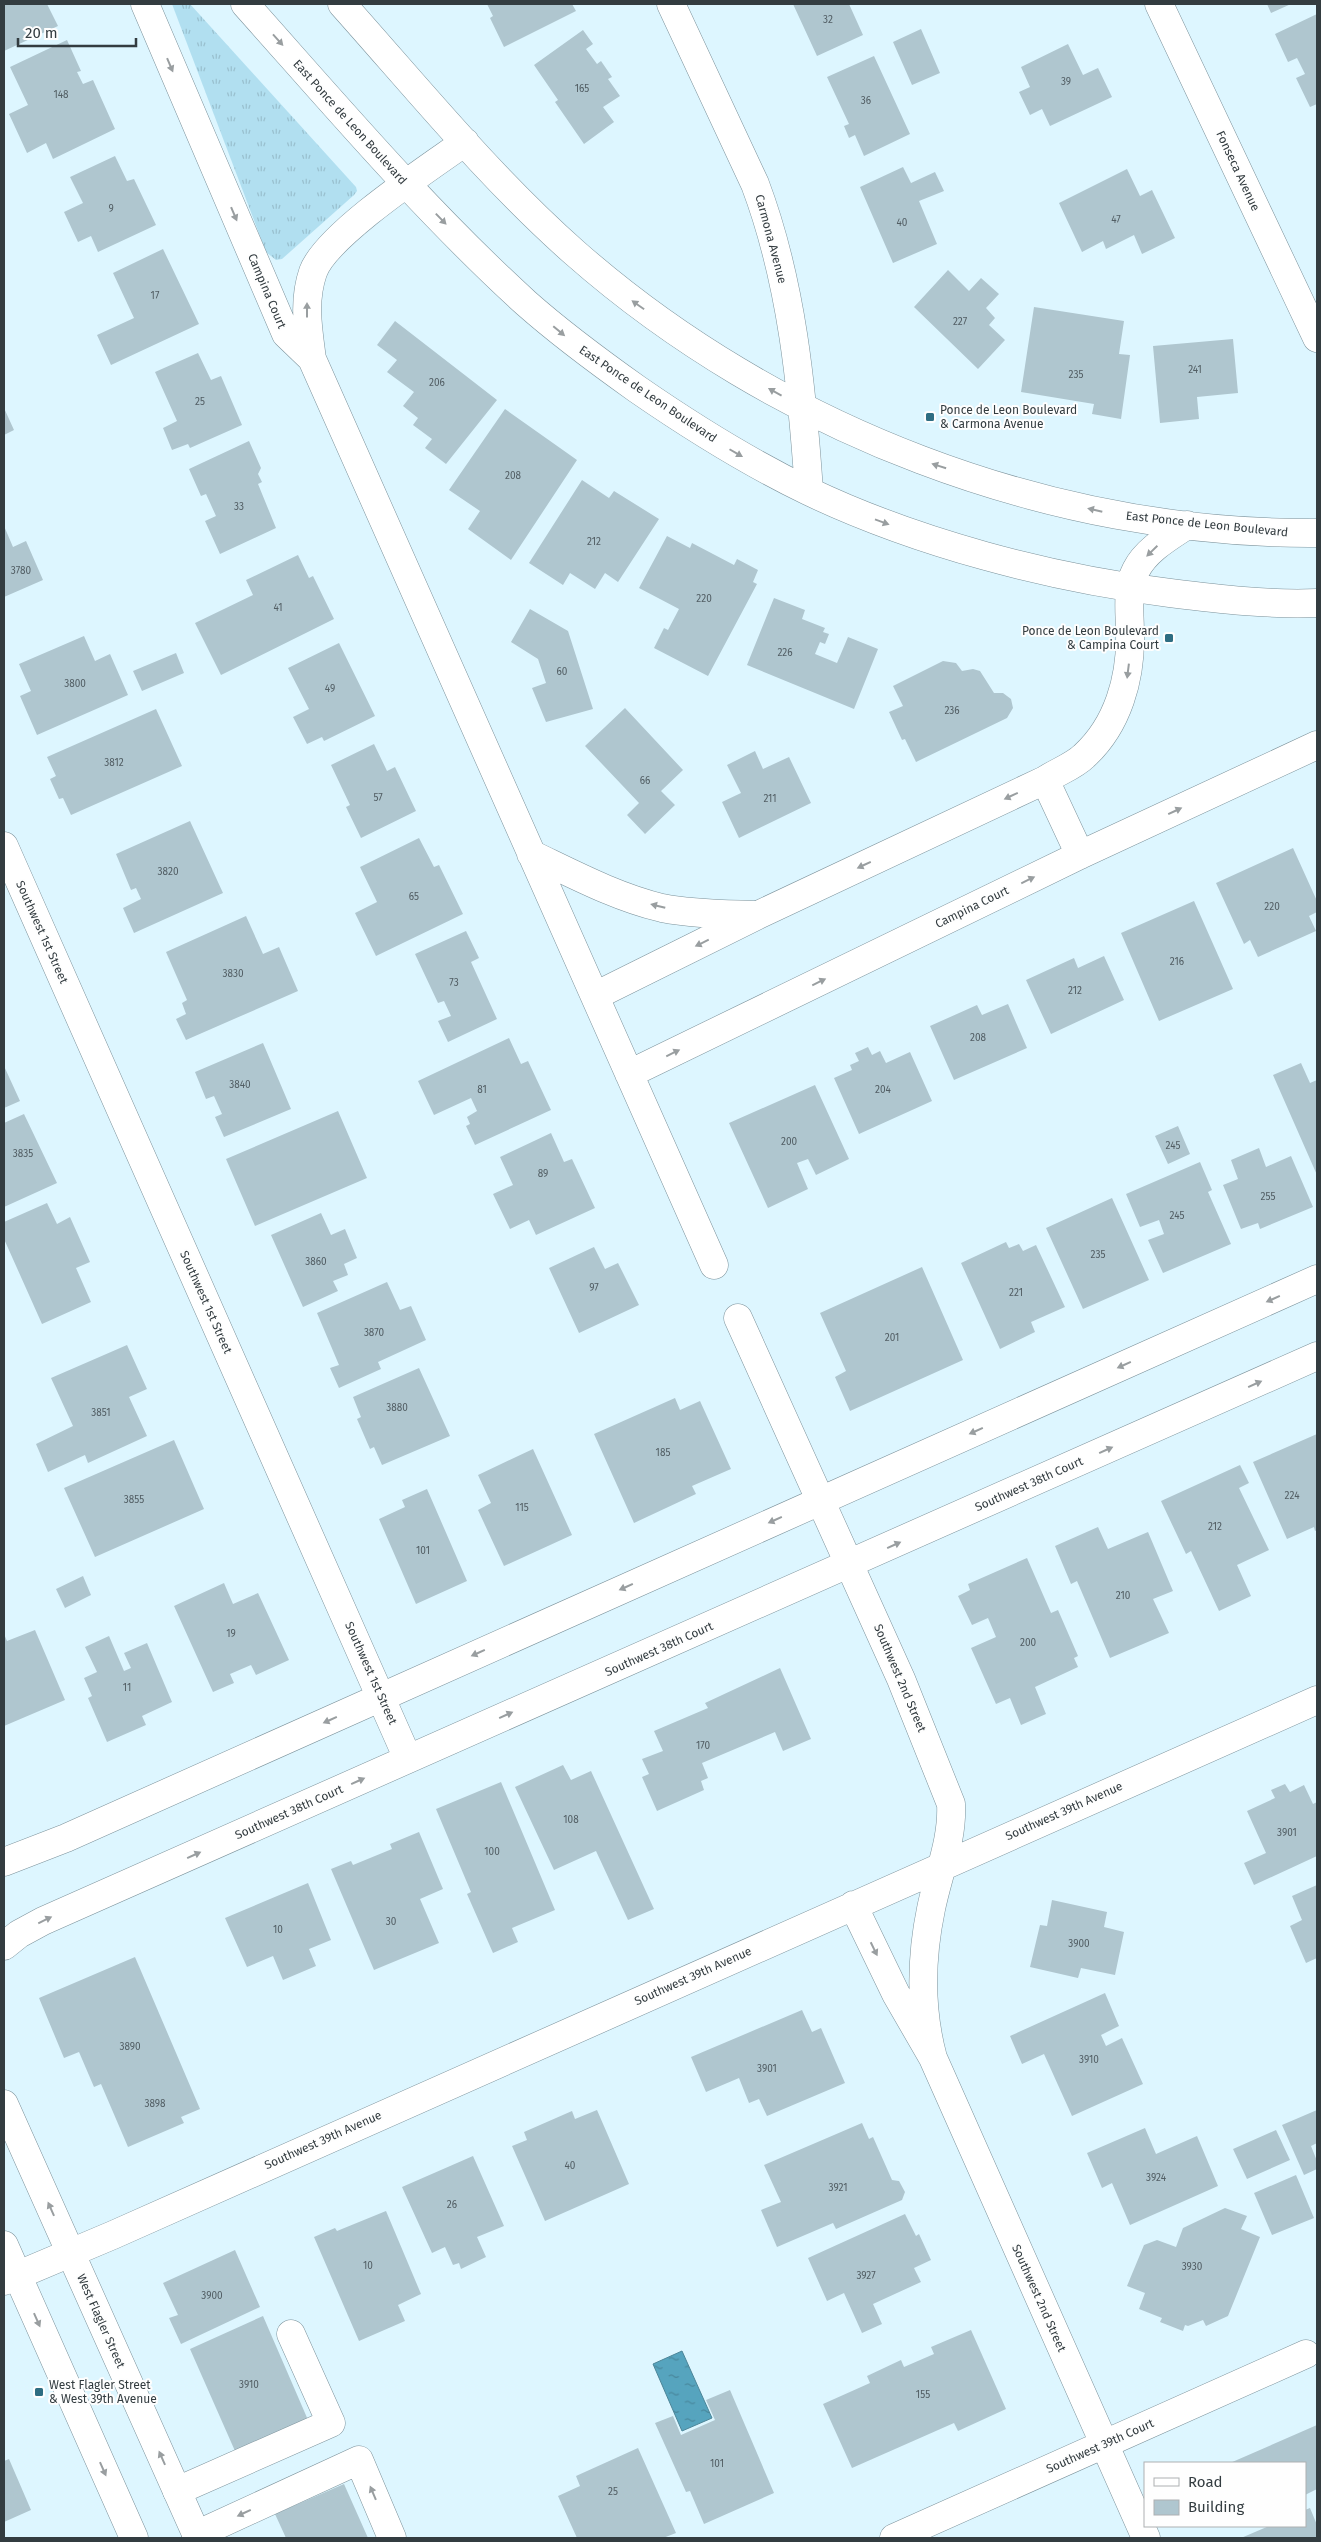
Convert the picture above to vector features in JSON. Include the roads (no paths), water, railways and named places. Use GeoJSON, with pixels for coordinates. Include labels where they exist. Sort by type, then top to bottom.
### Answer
{"type":"FeatureCollection","features":[{"type":"Feature","properties":{"kind":"street","name":"Campina Court"},"geometry":{"type":"LineString","coordinates":[[145,4],[286,334],[312,358]]}},
{"type":"Feature","properties":{"kind":"street","name":"East Ponce de Leon Boulevard"},"geometry":{"type":"LineString","coordinates":[[245,4],[406,184],[489,268],[586,353],[693,428],[757,465],[809,491],[882,523],[1011,563],[1130,588],[1218,599],[1289,604],[1317,603]]}},
{"type":"Feature","properties":{"kind":"street","name":"East Ponce de Leon Boulevard"},"geometry":{"type":"LineString","coordinates":[[342,4],[465,142],[526,207],[574,252],[628,297],[726,365],[803,409],[912,458],[1036,497],[1119,515],[1187,525],[1290,533],[1317,533]]}},
{"type":"Feature","properties":{"kind":"street","name":"Carmona Avenue"},"geometry":{"type":"LineString","coordinates":[[671,4],[755,184],[766,214],[780,268],[803,409],[809,491]]}},
{"type":"Feature","properties":{"kind":"street","name":"Fonseca Avenue"},"geometry":{"type":"LineString","coordinates":[[1159,4],[1317,338]]}},
{"type":"Feature","properties":{"kind":"street","name":"Campina Court"},"geometry":{"type":"LineString","coordinates":[[312,358],[307,320],[307,295],[313,270],[341,235],[406,184],[465,142]]}},
{"type":"Feature","properties":{"kind":"street"},"geometry":{"type":"LineString","coordinates":[[312,358],[714,1265]]}},
{"type":"Feature","properties":{"kind":"street"},"geometry":{"type":"LineString","coordinates":[[595,996],[758,915],[1045,780],[1084,756],[1102,734],[1118,707],[1127,680],[1131,648],[1130,588],[1136,569],[1152,550],[1187,525]]}},
{"type":"Feature","properties":{"kind":"street","name":"Campina Court"},"geometry":{"type":"LineString","coordinates":[[629,1074],[1080,855],[1317,745]]}},
{"type":"Feature","properties":{"kind":"street"},"geometry":{"type":"LineString","coordinates":[[1045,780],[1080,855]]}},
{"type":"Feature","properties":{"kind":"street","name":"Southwest 1st Street"},"geometry":{"type":"LineString","coordinates":[[4,846],[408,1759]]}},
{"type":"Feature","properties":{"kind":"street"},"geometry":{"type":"LineString","coordinates":[[531,854],[610,891],[642,902],[699,913],[758,915]]}},
{"type":"Feature","properties":{"kind":"street"},"geometry":{"type":"LineString","coordinates":[[4,1862],[66,1838],[1317,1279]]}},
{"type":"Feature","properties":{"kind":"street","name":"Southwest 2nd Street"},"geometry":{"type":"LineString","coordinates":[[738,1318],[901,1679],[951,1804],[952,1825],[931,1910],[923,1997],[926,2035],[933,2058]]}},
{"type":"Feature","properties":{"kind":"street","name":"Southwest 38th Court"},"geometry":{"type":"LineString","coordinates":[[4,1946],[19,1934],[43,1921],[1317,1356]]}},
{"type":"Feature","properties":{"kind":"street","name":"Southwest 39th Avenue"},"geometry":{"type":"LineString","coordinates":[[11,2278],[71,2254],[1317,1700]]}},
{"type":"Feature","properties":{"kind":"street","name":"Southwest 2nd Street"},"geometry":{"type":"LineString","coordinates":[[853,1905],[896,1994],[933,2058],[1146,2538]]}},
{"type":"Feature","properties":{"kind":"street","name":"West Flagler Street"},"geometry":{"type":"LineString","coordinates":[[4,2104],[197,2536]]}},
{"type":"Feature","properties":{"kind":"street"},"geometry":{"type":"LineString","coordinates":[[4,2245],[11,2278],[134,2538]]}},
{"type":"Feature","properties":{"kind":"street"},"geometry":{"type":"LineString","coordinates":[[177,2491],[331,2423],[291,2334]]}},
{"type":"Feature","properties":{"kind":"street","name":"Southwest 39th Court"},"geometry":{"type":"LineString","coordinates":[[894,2538],[1306,2354]]}},
{"type":"Feature","properties":{"kind":"street"},"geometry":{"type":"LineString","coordinates":[[197,2536],[359,2460],[392,2538]]}},
{"type":"Feature","properties":{"kind":"water"},"geometry":{"type":"Polygon","coordinates":[[[682,2351],[712,2418],[682,2431],[653,2364],[682,2351]]]}},
{"type":"Feature","properties":{"kind":"place","name":"Ponce de Leon Boulevard & Carmona Avenue"},"geometry":{"type":"Point","coordinates":[930,417]}},
{"type":"Feature","properties":{"kind":"place","name":"Ponce de Leon Boulevard & Campina Court"},"geometry":{"type":"Point","coordinates":[1169,638]}},
{"type":"Feature","properties":{"kind":"place","name":"West Flagler Street & West 39th Avenue"},"geometry":{"type":"Point","coordinates":[39,2392]}}]}
